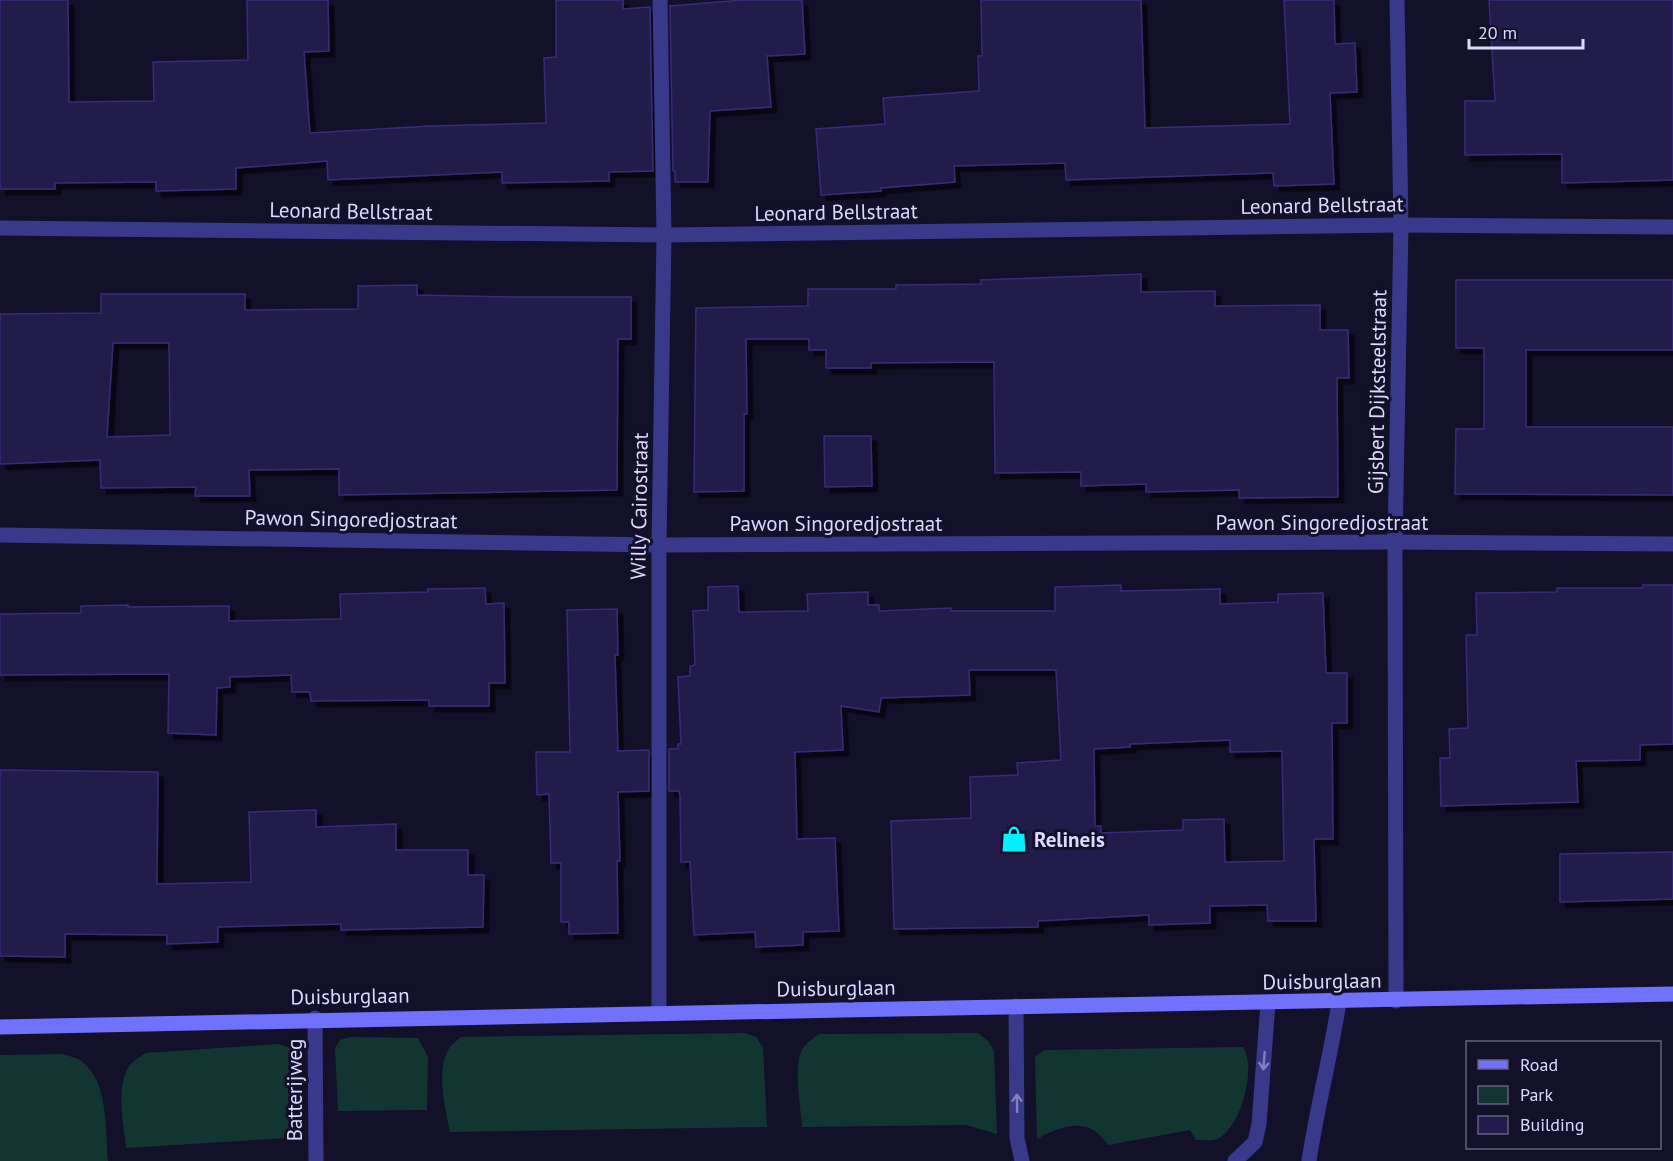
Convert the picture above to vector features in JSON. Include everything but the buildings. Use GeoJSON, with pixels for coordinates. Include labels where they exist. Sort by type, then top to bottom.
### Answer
{"type":"FeatureCollection","features":[{"type":"Feature","properties":{"kind":"street","name":"Willy Cairostraat"},"geometry":{"type":"LineString","coordinates":[[659,1012],[659,545],[664,235],[660,0]]}},
{"type":"Feature","properties":{"kind":"street","name":"Gijsbert Dijksteelstraat"},"geometry":{"type":"LineString","coordinates":[[1396,1001],[1395,542],[1401,225],[1397,0]]}},
{"type":"Feature","properties":{"kind":"street","name":"Leonard Bellstraat"},"geometry":{"type":"LineString","coordinates":[[0,228],[664,235],[1401,225],[1673,227]]}},
{"type":"Feature","properties":{"kind":"street","name":"Pawon Singoredjostraat"},"geometry":{"type":"LineString","coordinates":[[0,535],[659,545],[1395,542],[1673,544]]}},
{"type":"Feature","properties":{"kind":"street","name":"Duisburglaan"},"geometry":{"type":"LineString","coordinates":[[0,1026],[315,1018],[1396,1001],[1673,994]]}},
{"type":"Feature","properties":{"kind":"street"},"geometry":{"type":"LineString","coordinates":[[1309,1161],[1316,1114],[1333,1044],[1339,1002]]}},
{"type":"Feature","properties":{"kind":"street"},"geometry":{"type":"LineString","coordinates":[[1235,1161],[1255,1142],[1259,1124],[1268,1003]]}},
{"type":"Feature","properties":{"kind":"street"},"geometry":{"type":"LineString","coordinates":[[1016,1006],[1017,1138],[1022,1161]]}},
{"type":"Feature","properties":{"kind":"street","name":"Batterijweg"},"geometry":{"type":"LineString","coordinates":[[315,1018],[316,1161]]}},
{"type":"Feature","properties":{"kind":"green space"},"geometry":{"type":"Polygon","coordinates":[[[745,1033],[756,1037],[763,1047],[767,1127],[450,1132],[442,1089],[443,1066],[450,1047],[461,1037],[745,1033]]]}},
{"type":"Feature","properties":{"kind":"green space"},"geometry":{"type":"Polygon","coordinates":[[[978,1033],[989,1042],[994,1051],[997,1134],[966,1125],[802,1127],[798,1077],[799,1057],[805,1045],[819,1034],[978,1033]]]}},
{"type":"Feature","properties":{"kind":"green space"},"geometry":{"type":"Polygon","coordinates":[[[351,1037],[418,1038],[428,1057],[427,1110],[338,1111],[335,1048],[340,1040],[351,1037]]]}},
{"type":"Feature","properties":{"kind":"green space"},"geometry":{"type":"Polygon","coordinates":[[[279,1044],[290,1048],[297,1055],[302,1137],[126,1148],[121,1102],[122,1090],[128,1069],[134,1061],[146,1053],[279,1044]]]}},
{"type":"Feature","properties":{"kind":"green space"},"geometry":{"type":"Polygon","coordinates":[[[1243,1047],[1247,1056],[1248,1069],[1244,1098],[1232,1124],[1215,1140],[1196,1140],[1190,1130],[1108,1145],[1093,1130],[1075,1126],[1056,1130],[1037,1139],[1035,1057],[1044,1050],[1243,1047]]]}},
{"type":"Feature","properties":{"kind":"green space"},"geometry":{"type":"Polygon","coordinates":[[[62,1054],[80,1060],[96,1080],[104,1106],[108,1161],[0,1161],[0,1055],[62,1054]]]}},
{"type":"Feature","properties":{"kind":"place","name":"Relineis"},"geometry":{"type":"Point","coordinates":[1014,839]}}]}
